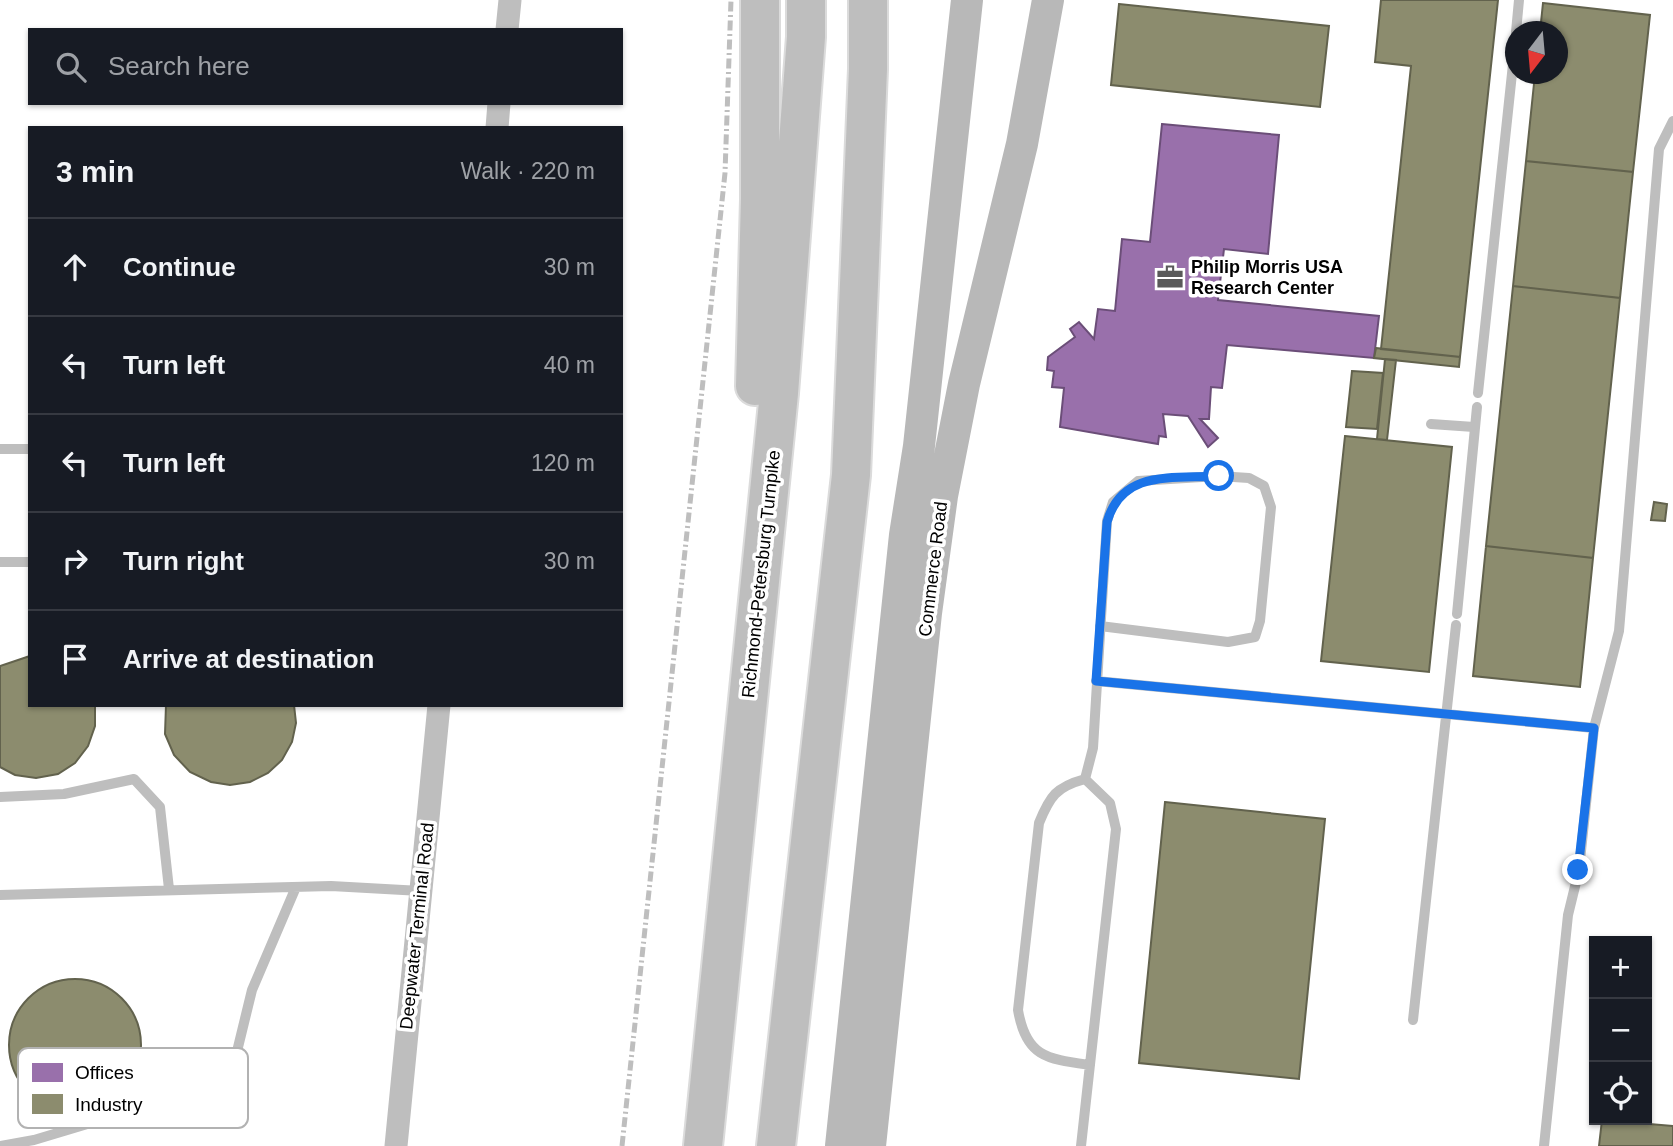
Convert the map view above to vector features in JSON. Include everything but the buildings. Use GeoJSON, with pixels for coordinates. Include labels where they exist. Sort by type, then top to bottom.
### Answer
{"type":"FeatureCollection","features":[{"type":"Feature","properties":{"kind":"highway"},"geometry":{"type":"LineString","coordinates":[[747,717],[760,200],[760,0]]}},
{"type":"Feature","properties":{"kind":"highway","name":"Richmond-Petersburg Turnpike"},"geometry":{"type":"LineString","coordinates":[[703,1146],[779,393],[806,37],[806,0]]}},
{"type":"Feature","properties":{"kind":"highway"},"geometry":{"type":"LineString","coordinates":[[776,1146],[850,475],[868,69],[867,0]]}},
{"type":"Feature","properties":{"kind":"main road","name":"Commerce Road"},"geometry":{"type":"LineString","coordinates":[[841,1146],[903,549],[919,446],[967,0]]}},
{"type":"Feature","properties":{"kind":"main road","name":"Commerce Road"},"geometry":{"type":"LineString","coordinates":[[870,1146],[926,613],[942,496],[964,384],[1022,144],[1048,0]]}},
{"type":"Feature","properties":{"kind":"street"},"geometry":{"type":"LineString","coordinates":[[507,28],[510,0]]}},
{"type":"Feature","properties":{"kind":"street"},"geometry":{"type":"LineString","coordinates":[[497,126],[499,105]]}},
{"type":"Feature","properties":{"kind":"street","name":"Deepwater Terminal Road"},"geometry":{"type":"LineString","coordinates":[[396,1146],[439,707]]}},
{"type":"Feature","properties":{"kind":"lane"},"geometry":{"type":"LineString","coordinates":[[1517,21],[1519,0]]}},
{"type":"Feature","properties":{"kind":"lane"},"geometry":{"type":"LineString","coordinates":[[1478,393],[1511,84]]}},
{"type":"Feature","properties":{"kind":"lane"},"geometry":{"type":"LineString","coordinates":[[1544,1146],[1568,915],[1578,870],[1594,728],[1619,631],[1659,149],[1673,121]]}},
{"type":"Feature","properties":{"kind":"lane"},"geometry":{"type":"LineString","coordinates":[[1413,1020],[1457,619],[1477,407]]}},
{"type":"Feature","properties":{"kind":"lane"},"geometry":{"type":"LineString","coordinates":[[1431,424],[1475,427]]}},
{"type":"Feature","properties":{"kind":"lane"},"geometry":{"type":"LineString","coordinates":[[0,449],[28,449]]}},
{"type":"Feature","properties":{"kind":"lane"},"geometry":{"type":"LineString","coordinates":[[1085,779],[1093,748],[1096,681],[1107,522],[1113,502],[1138,481],[1219,476],[1249,478],[1264,486],[1271,507],[1260,621],[1255,637],[1228,642],[1100,626]]}},
{"type":"Feature","properties":{"kind":"lane"},"geometry":{"type":"LineString","coordinates":[[0,562],[28,562]]}},
{"type":"Feature","properties":{"kind":"lane"},"geometry":{"type":"LineString","coordinates":[[1096,681],[1594,728]]}},
{"type":"Feature","properties":{"kind":"lane"},"geometry":{"type":"LineString","coordinates":[[0,797],[64,794],[134,779],[160,807],[169,889]]}},
{"type":"Feature","properties":{"kind":"lane"},"geometry":{"type":"LineString","coordinates":[[1081,1146],[1116,829],[1110,803],[1085,779]]}},
{"type":"Feature","properties":{"kind":"lane"},"geometry":{"type":"LineString","coordinates":[[1085,779],[1064,784],[1048,801],[1039,823],[1018,1010],[1022,1034],[1038,1053],[1057,1060],[1090,1065]]}},
{"type":"Feature","properties":{"kind":"lane"},"geometry":{"type":"LineString","coordinates":[[0,895],[296,887],[421,891]]}},
{"type":"Feature","properties":{"kind":"lane"},"geometry":{"type":"LineString","coordinates":[[238,1048],[252,990],[296,887]]}},
{"type":"Feature","properties":{"kind":"lane"},"geometry":{"type":"LineString","coordinates":[[0,1146],[34,1140],[74,1128]]}},
{"type":"Feature","properties":{"kind":"railway"},"geometry":{"type":"LineString","coordinates":[[622,1146],[725,173],[731,0]]}},
{"type":"Feature","properties":{"kind":"place","name":"Philip Morris USA Research Center"},"geometry":{"type":"Point","coordinates":[1170,277]}},
{"type":"Feature","properties":{"kind":"route"},"geometry":{"type":"LineString","coordinates":[[1219,476],[1138,481],[1113,502],[1107,522],[1096,681],[1594,728],[1578,870]]}}]}
